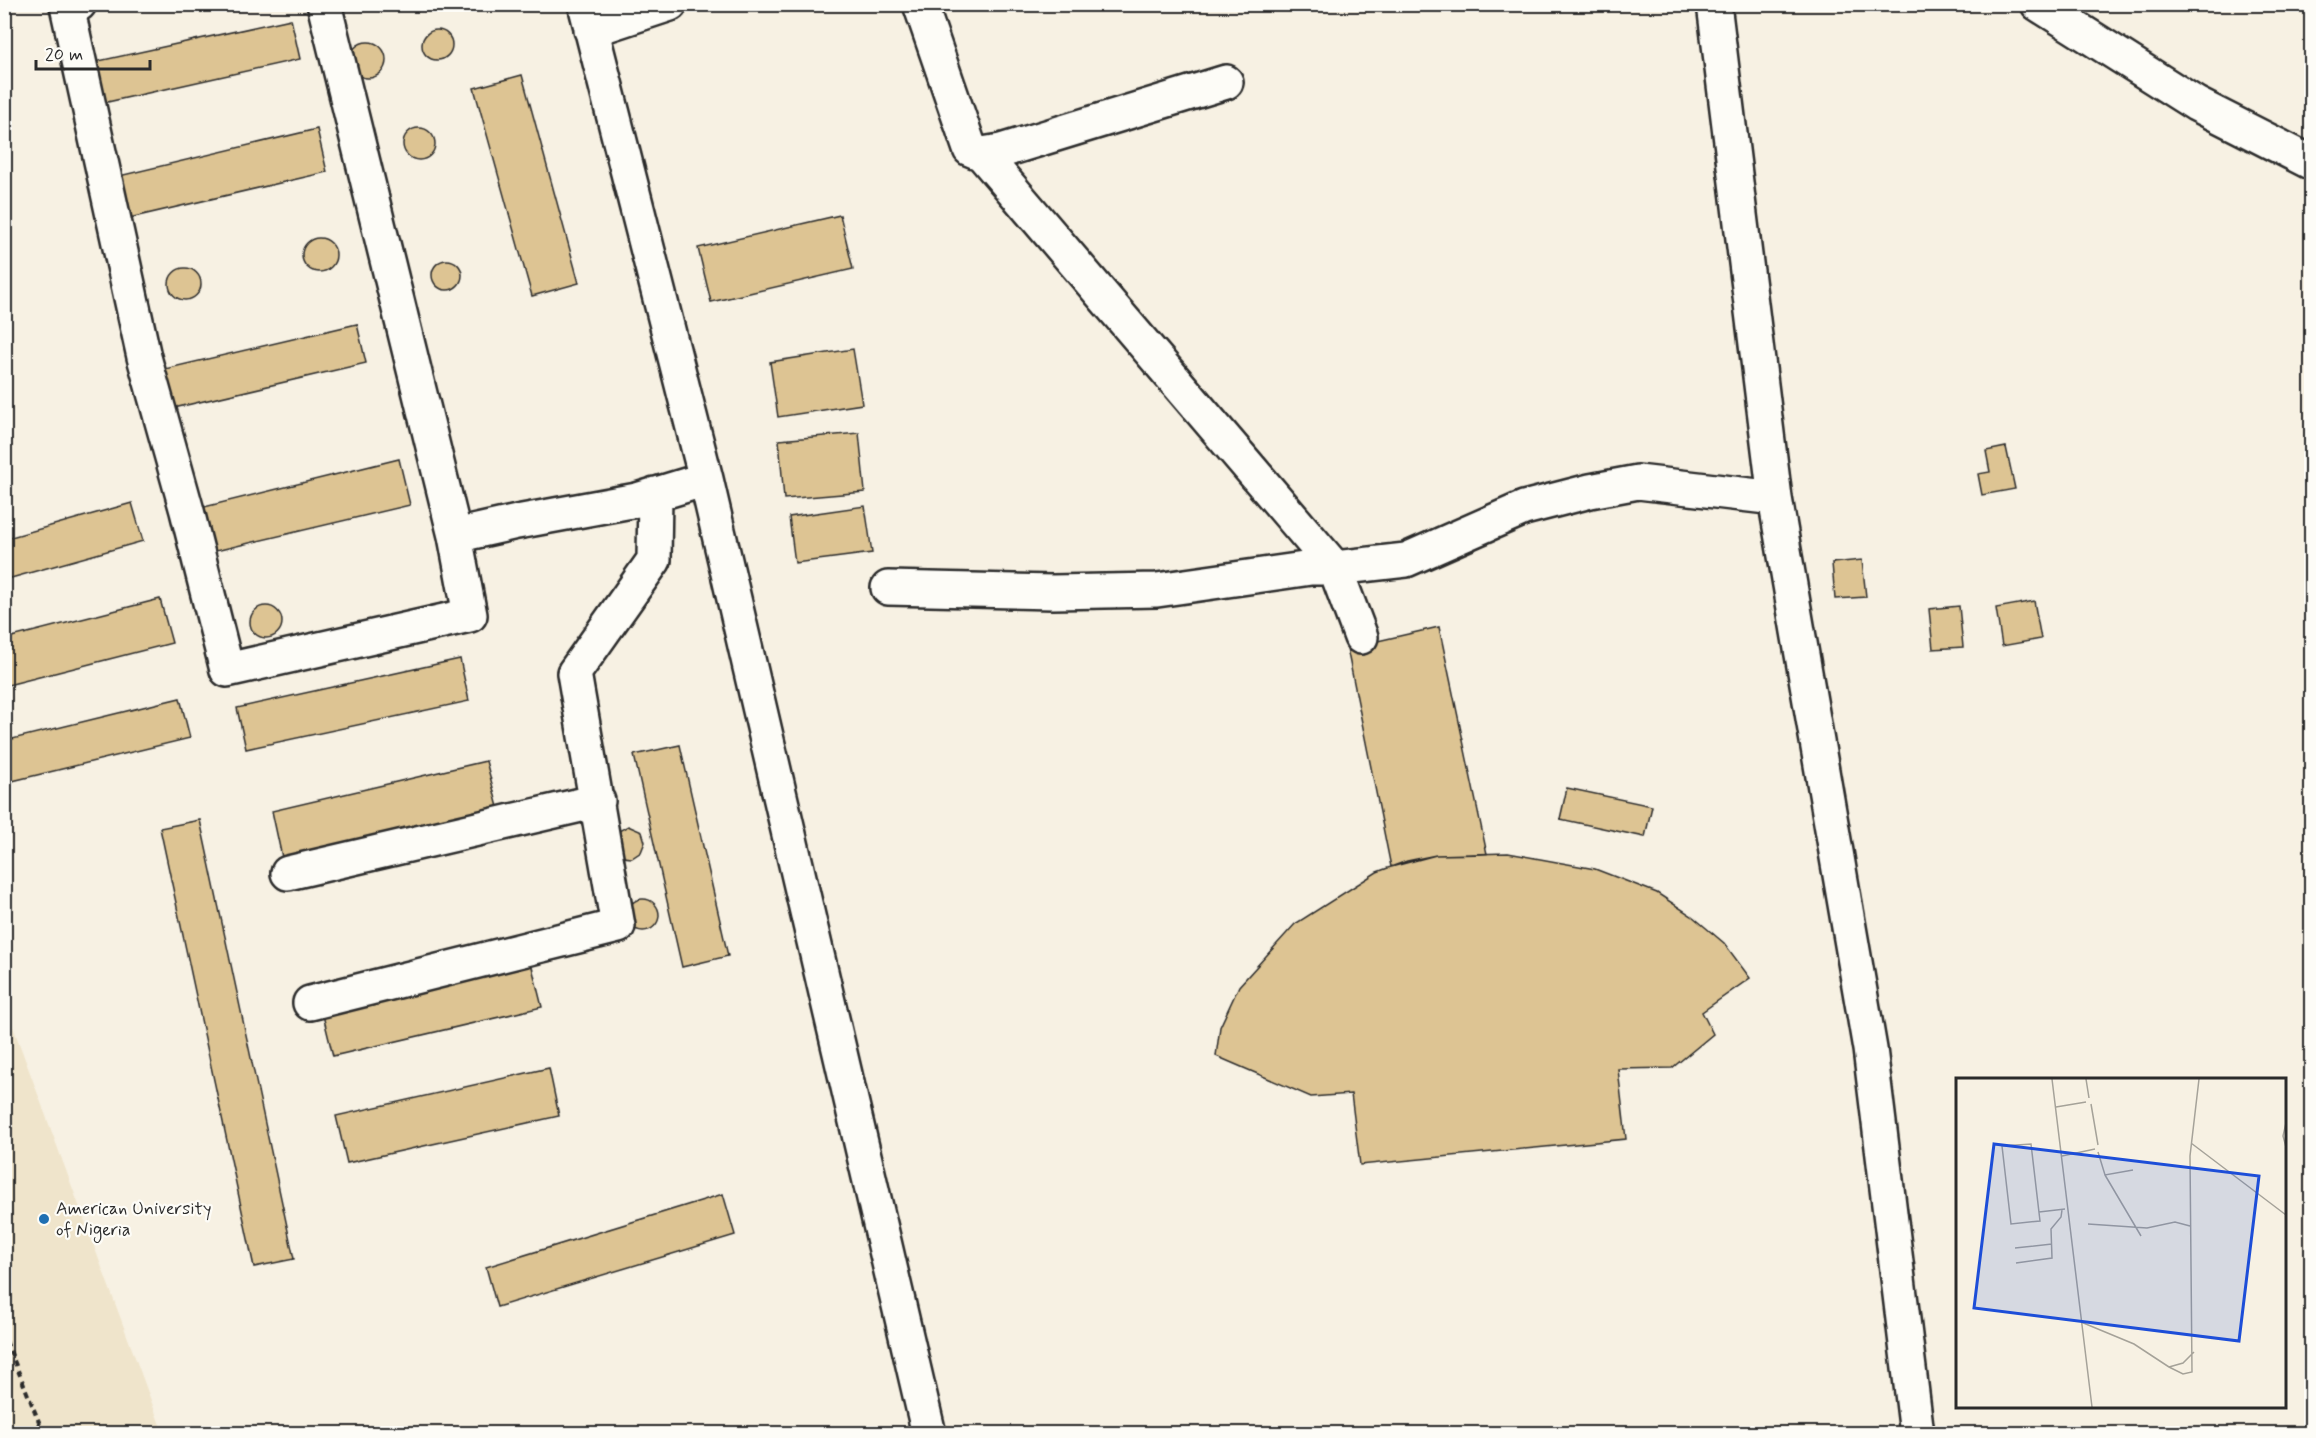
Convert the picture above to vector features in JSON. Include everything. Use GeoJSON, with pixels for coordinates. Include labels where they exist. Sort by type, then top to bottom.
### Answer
{"type":"FeatureCollection","features":[{"type":"Feature","properties":{"kind":"street"},"geometry":{"type":"LineString","coordinates":[[79,4],[67,6],[136,322],[227,670],[470,615],[455,536],[324,4]]}},
{"type":"Feature","properties":{"kind":"street"},"geometry":{"type":"LineString","coordinates":[[670,4],[588,17],[706,478],[929,1434]]}},
{"type":"Feature","properties":{"kind":"street"},"geometry":{"type":"LineString","coordinates":[[920,4],[970,149],[982,154],[1335,568],[1361,637]]}},
{"type":"Feature","properties":{"kind":"street"},"geometry":{"type":"LineString","coordinates":[[1714,4],[1775,498],[1870,1049],[1917,1434]]}},
{"type":"Feature","properties":{"kind":"street"},"geometry":{"type":"LineString","coordinates":[[2038,4],[2196,104],[2312,163]]}},
{"type":"Feature","properties":{"kind":"street"},"geometry":{"type":"LineString","coordinates":[[982,154],[1001,151],[1226,82]]}},
{"type":"Feature","properties":{"kind":"street"},"geometry":{"type":"LineString","coordinates":[[455,536],[637,500],[706,478]]}},
{"type":"Feature","properties":{"kind":"street"},"geometry":{"type":"LineString","coordinates":[[888,588],[1053,592],[1157,590],[1311,568],[1335,568],[1406,560],[1524,508],[1590,491],[1638,482],[1775,498]]}},
{"type":"Feature","properties":{"kind":"street"},"geometry":{"type":"LineString","coordinates":[[310,1003],[618,926],[574,673],[654,560],[655,494]]}},
{"type":"Feature","properties":{"kind":"street"},"geometry":{"type":"LineString","coordinates":[[288,873],[598,801]]}},
{"type":"Feature","properties":{"kind":"path"},"geometry":{"type":"LineString","coordinates":[[5,1340],[44,1434]]}},
{"type":"Feature","properties":{"kind":"shaded area","name":"American University of Nigeria"},"geometry":{"type":"Polygon","coordinates":[[[5,1005],[163,1433],[5,1433],[5,1005]]]}},
{"type":"Feature","properties":{"kind":"building"},"geometry":{"type":"Polygon","coordinates":[[[291,19],[300,59],[103,103],[94,62],[291,19]]]}},
{"type":"Feature","properties":{"kind":"building"},"geometry":{"type":"Polygon","coordinates":[[[437,30],[443,31],[451,39],[451,51],[443,59],[437,60],[431,59],[423,51],[422,45],[423,39],[431,31],[437,30]]]}},
{"type":"Feature","properties":{"kind":"building"},"geometry":{"type":"Polygon","coordinates":[[[368,42],[381,47],[386,60],[381,73],[368,78],[355,73],[350,60],[355,47],[368,42]]]}},
{"type":"Feature","properties":{"kind":"building"},"geometry":{"type":"Polygon","coordinates":[[[522,75],[579,283],[532,296],[474,88],[522,75]]]}},
{"type":"Feature","properties":{"kind":"building"},"geometry":{"type":"Polygon","coordinates":[[[419,128],[431,132],[435,144],[431,156],[419,160],[407,156],[403,144],[407,132],[419,128]]]}},
{"type":"Feature","properties":{"kind":"building"},"geometry":{"type":"Polygon","coordinates":[[[317,129],[327,172],[125,219],[115,177],[317,129]]]}},
{"type":"Feature","properties":{"kind":"building"},"geometry":{"type":"Polygon","coordinates":[[[840,215],[853,269],[711,302],[698,248],[840,215]]]}},
{"type":"Feature","properties":{"kind":"building"},"geometry":{"type":"Polygon","coordinates":[[[319,238],[331,243],[336,255],[331,267],[319,272],[307,267],[302,255],[307,243],[319,238]]]}},
{"type":"Feature","properties":{"kind":"building"},"geometry":{"type":"Polygon","coordinates":[[[447,260],[453,261],[461,269],[461,281],[453,289],[447,290],[441,289],[433,281],[432,275],[433,269],[441,261],[447,260]]]}},
{"type":"Feature","properties":{"kind":"building"},"geometry":{"type":"Polygon","coordinates":[[[185,268],[196,273],[201,284],[196,295],[185,300],[174,295],[169,284],[174,273],[185,268]]]}},
{"type":"Feature","properties":{"kind":"building"},"geometry":{"type":"Polygon","coordinates":[[[357,324],[366,363],[161,411],[152,372],[357,324]]]}},
{"type":"Feature","properties":{"kind":"building"},"geometry":{"type":"Polygon","coordinates":[[[853,349],[862,404],[778,417],[770,362],[853,349]]]}},
{"type":"Feature","properties":{"kind":"building"},"geometry":{"type":"Polygon","coordinates":[[[859,433],[865,492],[784,499],[779,440],[859,433]]]}},
{"type":"Feature","properties":{"kind":"building"},"geometry":{"type":"Polygon","coordinates":[[[2006,447],[2015,489],[1982,495],[1978,474],[1990,472],[1986,451],[2006,447]]]}},
{"type":"Feature","properties":{"kind":"building"},"geometry":{"type":"Polygon","coordinates":[[[399,459],[410,505],[207,553],[196,509],[399,459]]]}},
{"type":"Feature","properties":{"kind":"building"},"geometry":{"type":"Polygon","coordinates":[[[132,503],[143,541],[4,580],[4,539],[132,503]]]}},
{"type":"Feature","properties":{"kind":"building"},"geometry":{"type":"Polygon","coordinates":[[[865,506],[872,553],[795,563],[789,517],[865,506]]]}},
{"type":"Feature","properties":{"kind":"building"},"geometry":{"type":"Polygon","coordinates":[[[1862,560],[1866,597],[1835,599],[1832,563],[1862,560]]]}},
{"type":"Feature","properties":{"kind":"building"},"geometry":{"type":"Polygon","coordinates":[[[160,599],[172,643],[4,686],[4,639],[160,599]]]}},
{"type":"Feature","properties":{"kind":"building"},"geometry":{"type":"Polygon","coordinates":[[[2034,601],[2041,639],[2002,646],[1996,608],[2034,601]]]}},
{"type":"Feature","properties":{"kind":"building"},"geometry":{"type":"Polygon","coordinates":[[[266,606],[277,611],[282,622],[277,633],[266,638],[255,633],[250,622],[255,611],[266,606]]]}},
{"type":"Feature","properties":{"kind":"building"},"geometry":{"type":"Polygon","coordinates":[[[1959,606],[1963,647],[1933,649],[1929,609],[1959,606]]]}},
{"type":"Feature","properties":{"kind":"building"},"geometry":{"type":"Polygon","coordinates":[[[1439,627],[1487,854],[1436,855],[1391,867],[1347,648],[1439,627]]]}},
{"type":"Feature","properties":{"kind":"building"},"geometry":{"type":"Polygon","coordinates":[[[460,659],[469,701],[246,749],[237,708],[460,659]]]}},
{"type":"Feature","properties":{"kind":"building"},"geometry":{"type":"Polygon","coordinates":[[[180,698],[190,738],[4,783],[4,741],[180,698]]]}},
{"type":"Feature","properties":{"kind":"building"},"geometry":{"type":"Polygon","coordinates":[[[680,745],[728,956],[682,967],[634,755],[680,745]]]}},
{"type":"Feature","properties":{"kind":"building"},"geometry":{"type":"Polygon","coordinates":[[[486,761],[499,811],[283,862],[272,811],[486,761]]]}},
{"type":"Feature","properties":{"kind":"building"},"geometry":{"type":"Polygon","coordinates":[[[1567,788],[1652,806],[1645,837],[1560,819],[1567,788]]]}},
{"type":"Feature","properties":{"kind":"building"},"geometry":{"type":"Polygon","coordinates":[[[200,820],[294,1259],[254,1267],[160,828],[200,820]]]}},
{"type":"Feature","properties":{"kind":"building"},"geometry":{"type":"Polygon","coordinates":[[[628,826],[642,832],[645,842],[641,852],[632,858],[622,857],[615,833],[628,826]]]}},
{"type":"Feature","properties":{"kind":"building"},"geometry":{"type":"Polygon","coordinates":[[[1508,853],[1595,869],[1657,893],[1692,916],[1724,943],[1750,978],[1702,1012],[1713,1034],[1672,1068],[1618,1069],[1626,1139],[1360,1165],[1351,1094],[1311,1097],[1216,1056],[1220,1027],[1239,986],[1295,924],[1377,872],[1407,861],[1436,855],[1508,853]]]}},
{"type":"Feature","properties":{"kind":"building"},"geometry":{"type":"Polygon","coordinates":[[[643,899],[654,904],[659,915],[654,926],[643,931],[632,926],[627,915],[632,904],[643,899]]]}},
{"type":"Feature","properties":{"kind":"building"},"geometry":{"type":"Polygon","coordinates":[[[531,963],[542,1007],[333,1056],[322,1011],[531,963]]]}},
{"type":"Feature","properties":{"kind":"building"},"geometry":{"type":"Polygon","coordinates":[[[549,1068],[559,1116],[347,1163],[336,1116],[549,1068]]]}},
{"type":"Feature","properties":{"kind":"building"},"geometry":{"type":"Polygon","coordinates":[[[723,1194],[735,1235],[497,1307],[486,1267],[723,1194]]]}},
{"type":"Feature","properties":{"kind":"place","name":"American University of Nigeria"},"geometry":{"type":"Point","coordinates":[44,1219]}}]}
